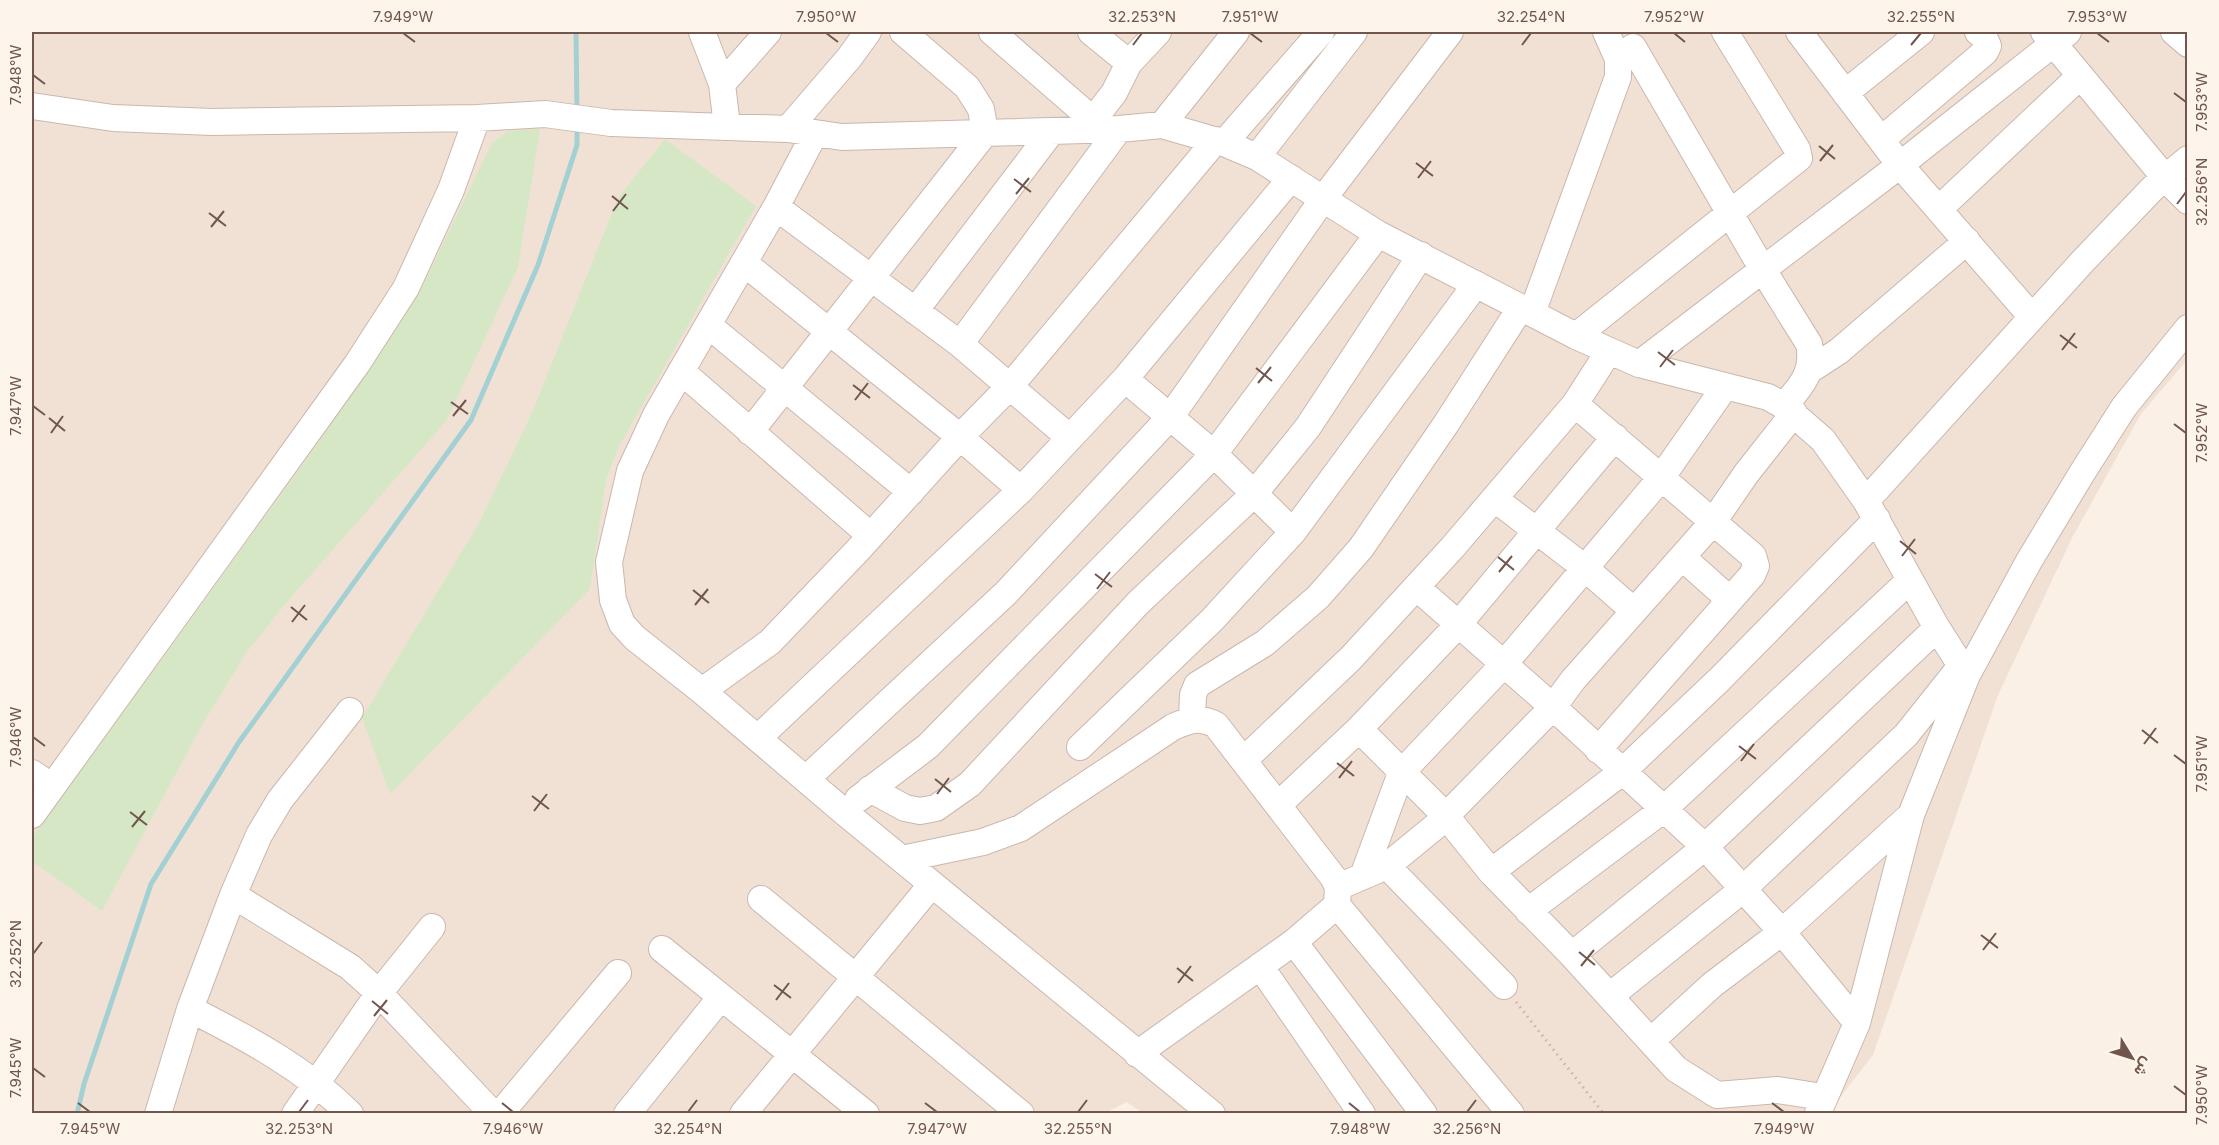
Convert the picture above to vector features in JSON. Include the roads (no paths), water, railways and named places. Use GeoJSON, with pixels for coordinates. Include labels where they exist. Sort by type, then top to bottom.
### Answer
{"type":"FeatureCollection","features":[{"type":"Feature","properties":{"kind":"street"},"geometry":{"type":"LineString","coordinates":[[702,32],[722,84],[727,126]]}},
{"type":"Feature","properties":{"kind":"street"},"geometry":{"type":"LineString","coordinates":[[722,84],[768,32]]}},
{"type":"Feature","properties":{"kind":"street"},"geometry":{"type":"LineString","coordinates":[[788,129],[849,58],[868,32]]}},
{"type":"Feature","properties":{"kind":"street"},"geometry":{"type":"LineString","coordinates":[[750,432],[985,133],[981,109],[967,87],[903,32]]}},
{"type":"Feature","properties":{"kind":"street"},"geometry":{"type":"LineString","coordinates":[[993,32],[1103,126]]}},
{"type":"Feature","properties":{"kind":"street"},"geometry":{"type":"LineString","coordinates":[[1090,32],[1129,63]]}},
{"type":"Feature","properties":{"kind":"street"},"geometry":{"type":"LineString","coordinates":[[960,344],[1103,126],[1114,93],[1129,63],[1158,32]]}},
{"type":"Feature","properties":{"kind":"street"},"geometry":{"type":"LineString","coordinates":[[1162,124],[1236,32]]}},
{"type":"Feature","properties":{"kind":"street"},"geometry":{"type":"LineString","coordinates":[[702,691],[770,642],[871,536],[960,436],[1011,386],[1220,142],[1321,32]]}},
{"type":"Feature","properties":{"kind":"street"},"geometry":{"type":"LineString","coordinates":[[1257,157],[1354,32]]}},
{"type":"Feature","properties":{"kind":"street"},"geometry":{"type":"LineString","coordinates":[[806,779],[1006,593],[1171,416],[1323,199],[1450,32]]}},
{"type":"Feature","properties":{"kind":"street"},"geometry":{"type":"LineString","coordinates":[[1137,1054],[1294,942],[1338,896],[1363,876],[1387,866],[1446,816],[1553,707],[1573,680],[1713,522],[1789,409],[1810,370],[1812,357],[1809,344],[1763,270],[1634,46],[1606,32]]}},
{"type":"Feature","properties":{"kind":"street"},"geometry":{"type":"LineString","coordinates":[[1576,336],[1799,158],[1797,149],[1725,32]]}},
{"type":"Feature","properties":{"kind":"street"},"geometry":{"type":"LineString","coordinates":[[1799,32],[1900,165],[2032,317]]}},
{"type":"Feature","properties":{"kind":"street"},"geometry":{"type":"LineString","coordinates":[[1845,93],[1921,32]]}},
{"type":"Feature","properties":{"kind":"street"},"geometry":{"type":"LineString","coordinates":[[1881,140],[1985,52],[1988,46],[1984,37],[1978,32]]}},
{"type":"Feature","properties":{"kind":"street"},"geometry":{"type":"LineString","coordinates":[[2174,32],[2187,44]]}},
{"type":"Feature","properties":{"kind":"street"},"geometry":{"type":"LineString","coordinates":[[1639,364],[1900,165],[2055,35],[2080,76],[2187,201]]}},
{"type":"Feature","properties":{"kind":"street"},"geometry":{"type":"LineString","coordinates":[[1192,719],[1193,695],[1197,686],[1265,643],[1318,597],[1361,548],[1527,310],[1618,77],[1634,46]]}},
{"type":"Feature","properties":{"kind":"street"},"geometry":{"type":"LineString","coordinates":[[1938,209],[2080,76]]}},
{"type":"Feature","properties":{"kind":"street"},"geometry":{"type":"LineString","coordinates":[[32,106],[113,118],[212,122],[477,118],[545,114],[611,123],[788,129],[842,137],[1052,131],[1162,124],[1220,142],[1257,157],[1378,234],[1576,336],[1639,364],[1724,388],[1768,397],[1789,409],[1823,440],[1871,510],[1909,581],[1964,670]]}},
{"type":"Feature","properties":{"kind":"street"},"geometry":{"type":"LineString","coordinates":[[32,815],[42,780],[357,364],[406,288],[452,190],[477,118]]}},
{"type":"Feature","properties":{"kind":"street"},"geometry":{"type":"LineString","coordinates":[[915,311],[1052,131]]}},
{"type":"Feature","properties":{"kind":"street"},"geometry":{"type":"LineString","coordinates":[[815,133],[776,207],[656,416],[630,471],[609,562],[613,600],[622,624],[635,638],[702,691],[843,811],[1137,1054],[1212,1113]]}},
{"type":"Feature","properties":{"kind":"street"},"geometry":{"type":"LineString","coordinates":[[1491,872],[1622,772],[1720,679],[1871,510],[2032,317],[2153,188],[2187,159]]}},
{"type":"Feature","properties":{"kind":"street"},"geometry":{"type":"LineString","coordinates":[[758,738],[1021,490],[1125,379],[1291,178]]}},
{"type":"Feature","properties":{"kind":"street"},"geometry":{"type":"LineString","coordinates":[[776,207],[960,344],[1070,438]]}},
{"type":"Feature","properties":{"kind":"street"},"geometry":{"type":"LineString","coordinates":[[843,811],[928,746],[1214,454],[1378,234]]}},
{"type":"Feature","properties":{"kind":"street"},"geometry":{"type":"LineString","coordinates":[[1810,370],[1839,351],[1966,241]]}},
{"type":"Feature","properties":{"kind":"street"},"geometry":{"type":"LineString","coordinates":[[870,789],[905,808],[920,811],[936,808],[970,784],[1138,603],[1254,494],[1308,427],[1421,255]]}},
{"type":"Feature","properties":{"kind":"street"},"geometry":{"type":"LineString","coordinates":[[744,263],[960,436],[1021,490]]}},
{"type":"Feature","properties":{"kind":"street"},"geometry":{"type":"LineString","coordinates":[[1080,747],[1212,620],[1293,532],[1476,284]]}},
{"type":"Feature","properties":{"kind":"street"},"geometry":{"type":"LineString","coordinates":[[708,325],[911,492]]}},
{"type":"Feature","properties":{"kind":"street"},"geometry":{"type":"LineString","coordinates":[[1359,729],[1446,816],[1491,872],[1572,955],[1676,1069],[1717,1095],[1778,1090],[1820,1105],[1857,1023],[1911,815],[1964,670],[2124,407],[2187,328]]}},
{"type":"Feature","properties":{"kind":"street"},"geometry":{"type":"LineString","coordinates":[[1244,760],[1351,658],[1495,499],[1575,404],[1609,351]]}},
{"type":"Feature","properties":{"kind":"street"},"geometry":{"type":"LineString","coordinates":[[681,371],[871,536]]}},
{"type":"Feature","properties":{"kind":"street"},"geometry":{"type":"LineString","coordinates":[[1125,379],[1214,454],[1293,532]]}},
{"type":"Feature","properties":{"kind":"street"},"geometry":{"type":"LineString","coordinates":[[1363,876],[1401,772],[1504,664],[1661,478],[1724,388]]}},
{"type":"Feature","properties":{"kind":"street"},"geometry":{"type":"LineString","coordinates":[[1575,404],[1756,560],[1755,571],[1598,750]]}},
{"type":"Feature","properties":{"kind":"street"},"geometry":{"type":"LineString","coordinates":[[1278,805],[1359,729],[1457,626],[1615,437]]}},
{"type":"Feature","properties":{"kind":"street"},"geometry":{"type":"LineString","coordinates":[[1495,499],[1536,533],[1585,568],[1634,611]]}},
{"type":"Feature","properties":{"kind":"street"},"geometry":{"type":"LineString","coordinates":[[1682,556],[1730,600]]}},
{"type":"Feature","properties":{"kind":"street"},"geometry":{"type":"LineString","coordinates":[[1528,911],[1664,809],[1909,581]]}},
{"type":"Feature","properties":{"kind":"street"},"geometry":{"type":"LineString","coordinates":[[1416,587],[1457,626],[1553,707],[1705,847],[1782,933],[1857,1023]]}},
{"type":"Feature","properties":{"kind":"street"},"geometry":{"type":"LineString","coordinates":[[1572,955],[1705,847],[1937,628]]}},
{"type":"Feature","properties":{"kind":"street"},"geometry":{"type":"LineString","coordinates":[[1610,996],[1742,890],[1906,735],[1964,670]]}},
{"type":"Feature","properties":{"kind":"street"},"geometry":{"type":"LineString","coordinates":[[158,1113],[190,1009],[233,895],[260,835],[280,800],[350,711]]}},
{"type":"Feature","properties":{"kind":"street"},"geometry":{"type":"LineString","coordinates":[[902,859],[983,842],[1022,828],[1173,728],[1192,719],[1205,719],[1216,725],[1244,760],[1278,805],[1338,896],[1511,1113]]}},
{"type":"Feature","properties":{"kind":"street"},"geometry":{"type":"LineString","coordinates":[[1651,1041],[1712,985],[1782,933],[1911,815]]}},
{"type":"Feature","properties":{"kind":"street"},"geometry":{"type":"LineString","coordinates":[[1387,866],[1504,986]]}},
{"type":"Feature","properties":{"kind":"street"},"geometry":{"type":"LineString","coordinates":[[744,1113],[932,884]]}},
{"type":"Feature","properties":{"kind":"street"},"geometry":{"type":"LineString","coordinates":[[233,895],[313,942],[350,967],[379,993],[493,1113]]}},
{"type":"Feature","properties":{"kind":"street"},"geometry":{"type":"LineString","coordinates":[[761,899],[1020,1113]]}},
{"type":"Feature","properties":{"kind":"street"},"geometry":{"type":"LineString","coordinates":[[295,1113],[379,993],[432,927]]}},
{"type":"Feature","properties":{"kind":"street"},"geometry":{"type":"LineString","coordinates":[[1294,942],[1424,1113]]}},
{"type":"Feature","properties":{"kind":"street"},"geometry":{"type":"LineString","coordinates":[[662,949],[863,1112]]}},
{"type":"Feature","properties":{"kind":"street"},"geometry":{"type":"LineString","coordinates":[[1260,966],[1362,1113]]}},
{"type":"Feature","properties":{"kind":"street"},"geometry":{"type":"LineString","coordinates":[[500,1113],[618,973]]}},
{"type":"Feature","properties":{"kind":"street"},"geometry":{"type":"LineString","coordinates":[[627,1113],[722,997]]}},
{"type":"Feature","properties":{"kind":"street"},"geometry":{"type":"LineString","coordinates":[[190,1009],[274,1054],[350,1113]]}},
{"type":"Feature","properties":{"kind":"waterway"},"geometry":{"type":"LineString","coordinates":[[576,32],[577,113]]}},
{"type":"Feature","properties":{"kind":"waterway"},"geometry":{"type":"LineString","coordinates":[[77,1114],[84,1084],[151,884],[239,742],[471,420],[538,265],[577,145],[577,125]]}}]}
